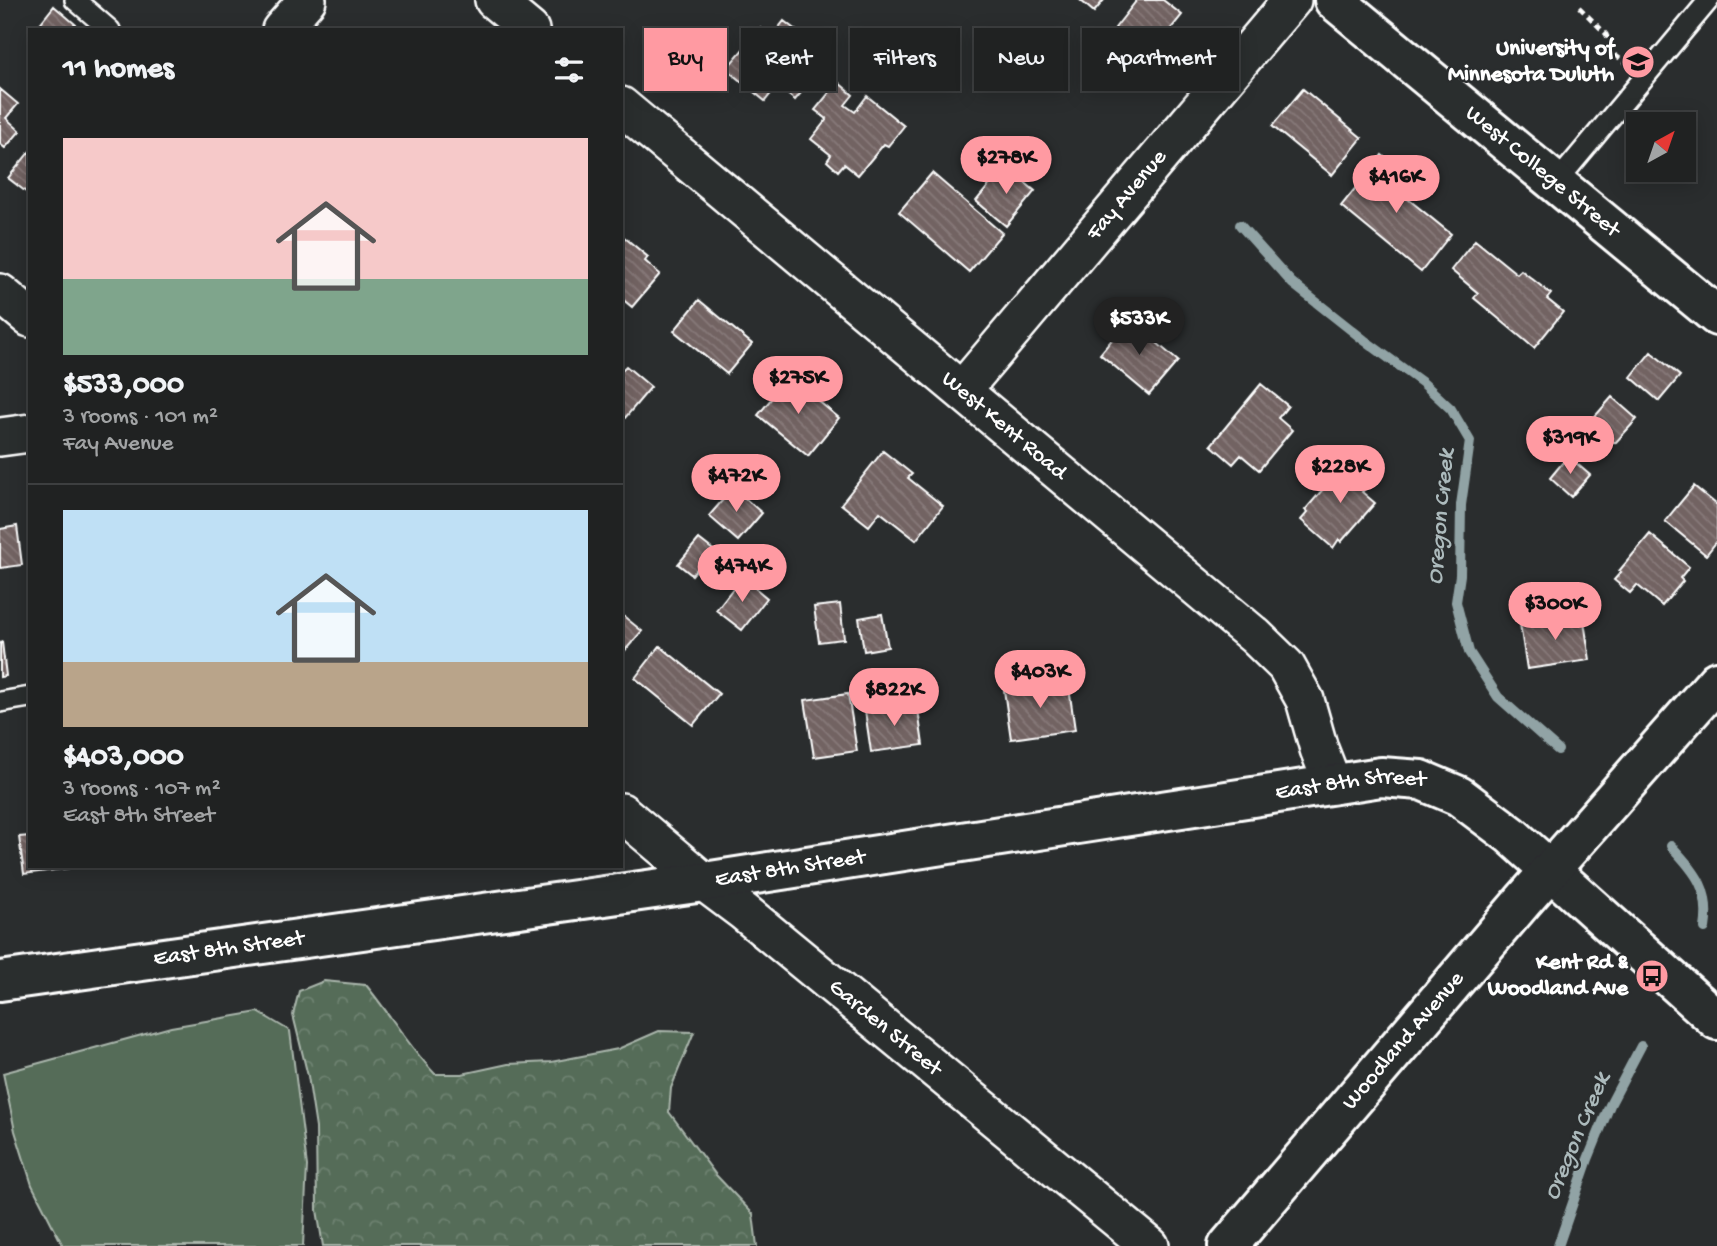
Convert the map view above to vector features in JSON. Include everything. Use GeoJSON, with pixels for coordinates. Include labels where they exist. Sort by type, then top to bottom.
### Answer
{"type":"FeatureCollection","features":[{"type":"Feature","properties":{"kind":"street"},"geometry":{"type":"LineString","coordinates":[[283,28],[307,0]]}},
{"type":"Feature","properties":{"kind":"street"},"geometry":{"type":"LineString","coordinates":[[494,0],[528,28]]}},
{"type":"Feature","properties":{"kind":"street","name":"Fay Avenue"},"geometry":{"type":"LineString","coordinates":[[963,390],[1292,0]]}},
{"type":"Feature","properties":{"kind":"street","name":"West College Street"},"geometry":{"type":"LineString","coordinates":[[1334,0],[1717,316]]}},
{"type":"Feature","properties":{"kind":"street","name":"West Kent Road"},"geometry":{"type":"LineString","coordinates":[[623,108],[1255,636],[1286,666],[1305,700],[1318,749],[1333,785]]}},
{"type":"Feature","properties":{"kind":"street"},"geometry":{"type":"LineString","coordinates":[[0,293],[28,316]]}},
{"type":"Feature","properties":{"kind":"street"},"geometry":{"type":"LineString","coordinates":[[0,437],[28,433]]}},
{"type":"Feature","properties":{"kind":"street","name":"Woodland Avenue"},"geometry":{"type":"LineString","coordinates":[[1228,1246],[1717,681]]}},
{"type":"Feature","properties":{"kind":"street","name":"East 8th Street"},"geometry":{"type":"LineString","coordinates":[[0,981],[704,882],[1381,777],[1421,780],[1458,796],[1511,835],[1717,1020]]}},
{"type":"Feature","properties":{"kind":"street","name":"Garden Street"},"geometry":{"type":"LineString","coordinates":[[623,814],[1150,1246]]}},
{"type":"Feature","properties":{"kind":"lane"},"geometry":{"type":"LineString","coordinates":[[75,0],[108,28]]}},
{"type":"Feature","properties":{"kind":"lane"},"geometry":{"type":"LineString","coordinates":[[1555,184],[1709,0]]}},
{"type":"Feature","properties":{"kind":"lane"},"geometry":{"type":"LineString","coordinates":[[0,702],[28,697]]}},
{"type":"Feature","properties":{"kind":"path"},"geometry":{"type":"LineString","coordinates":[[1579,6],[1606,34],[1615,55],[1630,65]]}},
{"type":"Feature","properties":{"kind":"green space"},"geometry":{"type":"Polygon","coordinates":[[[324,981],[366,985],[435,1074],[462,1074],[508,1064],[551,1062],[618,1049],[659,1031],[694,1032],[671,1088],[669,1112],[716,1175],[753,1214],[757,1246],[323,1246],[317,1210],[316,1128],[308,1076],[293,1015],[299,991],[324,981]]]}},
{"type":"Feature","properties":{"kind":"green space"},"geometry":{"type":"Polygon","coordinates":[[[258,1012],[290,1031],[307,1166],[303,1246],[63,1246],[32,1185],[15,1131],[3,1073],[171,1027],[258,1012]]]}},
{"type":"Feature","properties":{"kind":"building"},"geometry":{"type":"Polygon","coordinates":[[[1080,0],[1104,0],[1094,12],[1080,0]]]}},
{"type":"Feature","properties":{"kind":"building"},"geometry":{"type":"Polygon","coordinates":[[[1137,0],[1163,0],[1182,15],[1172,28],[1115,28],[1137,0]]]}},
{"type":"Feature","properties":{"kind":"building"},"geometry":{"type":"Polygon","coordinates":[[[54,6],[80,28],[37,28],[54,6]]]}},
{"type":"Feature","properties":{"kind":"building"},"geometry":{"type":"Polygon","coordinates":[[[784,21],[793,28],[778,28],[784,21]]]}},
{"type":"Feature","properties":{"kind":"building"},"geometry":{"type":"Polygon","coordinates":[[[741,51],[741,81],[727,68],[741,51]]]}},
{"type":"Feature","properties":{"kind":"building"},"geometry":{"type":"Polygon","coordinates":[[[838,82],[853,95],[845,105],[855,112],[867,96],[904,126],[888,146],[884,144],[858,175],[844,164],[838,171],[827,161],[831,155],[811,139],[827,119],[815,110],[831,91],[836,91],[838,82]]]}},
{"type":"Feature","properties":{"kind":"building"},"geometry":{"type":"Polygon","coordinates":[[[0,89],[18,104],[6,118],[20,131],[5,148],[0,144],[0,89]]]}},
{"type":"Feature","properties":{"kind":"building"},"geometry":{"type":"Polygon","coordinates":[[[1303,89],[1362,138],[1332,175],[1272,126],[1303,89]]]}},
{"type":"Feature","properties":{"kind":"building"},"geometry":{"type":"Polygon","coordinates":[[[753,91],[773,91],[765,101],[753,91]]]}},
{"type":"Feature","properties":{"kind":"building"},"geometry":{"type":"Polygon","coordinates":[[[783,91],[802,91],[795,100],[783,91]]]}},
{"type":"Feature","properties":{"kind":"building"},"geometry":{"type":"Polygon","coordinates":[[[28,153],[28,193],[8,178],[28,153]]]}},
{"type":"Feature","properties":{"kind":"building"},"geometry":{"type":"Polygon","coordinates":[[[1382,155],[1413,180],[1402,194],[1451,234],[1421,272],[1341,206],[1382,155]]]}},
{"type":"Feature","properties":{"kind":"building"},"geometry":{"type":"Polygon","coordinates":[[[1005,166],[1035,191],[1006,226],[976,201],[1005,166]]]}},
{"type":"Feature","properties":{"kind":"building"},"geometry":{"type":"Polygon","coordinates":[[[932,173],[1002,233],[969,272],[899,212],[932,173]]]}},
{"type":"Feature","properties":{"kind":"building"},"geometry":{"type":"Polygon","coordinates":[[[623,238],[648,257],[645,261],[660,274],[632,307],[623,300],[623,238]]]}},
{"type":"Feature","properties":{"kind":"building"},"geometry":{"type":"Polygon","coordinates":[[[1475,240],[1517,274],[1521,270],[1551,294],[1547,299],[1563,312],[1534,348],[1474,298],[1478,293],[1451,270],[1475,240]]]}},
{"type":"Feature","properties":{"kind":"building"},"geometry":{"type":"Polygon","coordinates":[[[699,300],[752,344],[727,374],[674,331],[699,300]]]}},
{"type":"Feature","properties":{"kind":"building"},"geometry":{"type":"Polygon","coordinates":[[[1129,319],[1178,361],[1149,395],[1100,354],[1129,319]]]}},
{"type":"Feature","properties":{"kind":"building"},"geometry":{"type":"Polygon","coordinates":[[[1651,352],[1680,376],[1659,401],[1631,377],[1651,352]]]}},
{"type":"Feature","properties":{"kind":"building"},"geometry":{"type":"Polygon","coordinates":[[[626,366],[651,387],[625,418],[623,416],[623,369],[626,366]]]}},
{"type":"Feature","properties":{"kind":"building"},"geometry":{"type":"Polygon","coordinates":[[[789,377],[839,418],[808,456],[758,415],[789,377]]]}},
{"type":"Feature","properties":{"kind":"building"},"geometry":{"type":"Polygon","coordinates":[[[1261,384],[1288,406],[1278,418],[1292,430],[1259,470],[1241,455],[1233,464],[1211,445],[1261,384]]]}},
{"type":"Feature","properties":{"kind":"building"},"geometry":{"type":"Polygon","coordinates":[[[1612,397],[1637,419],[1615,443],[1590,422],[1612,397]]]}},
{"type":"Feature","properties":{"kind":"building"},"geometry":{"type":"Polygon","coordinates":[[[883,451],[912,474],[908,478],[943,506],[916,540],[880,512],[869,526],[841,504],[883,451]]]}},
{"type":"Feature","properties":{"kind":"building"},"geometry":{"type":"Polygon","coordinates":[[[1568,456],[1590,475],[1571,497],[1550,478],[1568,456]]]}},
{"type":"Feature","properties":{"kind":"building"},"geometry":{"type":"Polygon","coordinates":[[[1349,459],[1373,479],[1362,492],[1375,503],[1333,548],[1301,520],[1308,512],[1305,510],[1349,459]]]}},
{"type":"Feature","properties":{"kind":"building"},"geometry":{"type":"Polygon","coordinates":[[[1694,486],[1717,505],[1717,541],[1706,555],[1665,521],[1694,486]]]}},
{"type":"Feature","properties":{"kind":"building"},"geometry":{"type":"Polygon","coordinates":[[[733,488],[762,513],[738,541],[709,516],[733,488]]]}},
{"type":"Feature","properties":{"kind":"building"},"geometry":{"type":"Polygon","coordinates":[[[17,526],[22,565],[0,568],[0,529],[17,526]]]}},
{"type":"Feature","properties":{"kind":"building"},"geometry":{"type":"Polygon","coordinates":[[[1650,534],[1689,567],[1680,578],[1683,581],[1662,606],[1637,585],[1630,593],[1614,580],[1650,534]]]}},
{"type":"Feature","properties":{"kind":"building"},"geometry":{"type":"Polygon","coordinates":[[[699,539],[713,550],[692,575],[678,564],[699,539]]]}},
{"type":"Feature","properties":{"kind":"building"},"geometry":{"type":"Polygon","coordinates":[[[742,577],[767,598],[742,630],[716,610],[742,577]]]}},
{"type":"Feature","properties":{"kind":"building"},"geometry":{"type":"Polygon","coordinates":[[[840,604],[844,639],[819,642],[814,607],[840,604]]]}},
{"type":"Feature","properties":{"kind":"building"},"geometry":{"type":"Polygon","coordinates":[[[882,614],[888,647],[864,651],[859,618],[882,614]]]}},
{"type":"Feature","properties":{"kind":"building"},"geometry":{"type":"Polygon","coordinates":[[[1583,615],[1590,660],[1527,669],[1520,624],[1583,615]]]}},
{"type":"Feature","properties":{"kind":"building"},"geometry":{"type":"Polygon","coordinates":[[[623,616],[642,631],[623,653],[623,616]]]}},
{"type":"Feature","properties":{"kind":"building"},"geometry":{"type":"Polygon","coordinates":[[[2,642],[6,676],[0,677],[0,643],[2,642]]]}},
{"type":"Feature","properties":{"kind":"building"},"geometry":{"type":"Polygon","coordinates":[[[660,646],[719,694],[693,725],[635,678],[660,646]]]}},
{"type":"Feature","properties":{"kind":"building"},"geometry":{"type":"Polygon","coordinates":[[[1068,681],[1075,730],[1011,739],[1004,690],[1068,681]]]}},
{"type":"Feature","properties":{"kind":"building"},"geometry":{"type":"Polygon","coordinates":[[[848,694],[857,751],[814,757],[805,700],[848,694]]]}},
{"type":"Feature","properties":{"kind":"building"},"geometry":{"type":"Polygon","coordinates":[[[917,703],[923,745],[871,752],[865,711],[917,703]]]}},
{"type":"Feature","properties":{"kind":"building"},"geometry":{"type":"Polygon","coordinates":[[[28,836],[28,868],[70,868],[24,874],[19,837],[28,836]]]}},
{"type":"Feature","properties":{"kind":"waterway","name":"Oregon Creek"},"geometry":{"type":"LineString","coordinates":[[1240,225],[1292,283],[1423,383],[1451,409],[1470,441],[1461,505],[1460,575],[1456,602],[1469,652],[1498,697],[1558,750]]}},
{"type":"Feature","properties":{"kind":"waterway","name":"Oregon Creek"},"geometry":{"type":"LineString","coordinates":[[1671,846],[1700,882],[1706,903],[1705,928]]}},
{"type":"Feature","properties":{"kind":"waterway","name":"Oregon Creek"},"geometry":{"type":"LineString","coordinates":[[1558,1246],[1610,1105],[1641,1046]]}},
{"type":"Feature","properties":{"kind":"place","name":"University of Minnesota Duluth"},"geometry":{"type":"Point","coordinates":[1638,62]}},
{"type":"Feature","properties":{"kind":"place","name":"Kent Rd & Woodland Ave"},"geometry":{"type":"Point","coordinates":[1652,976]}}]}
